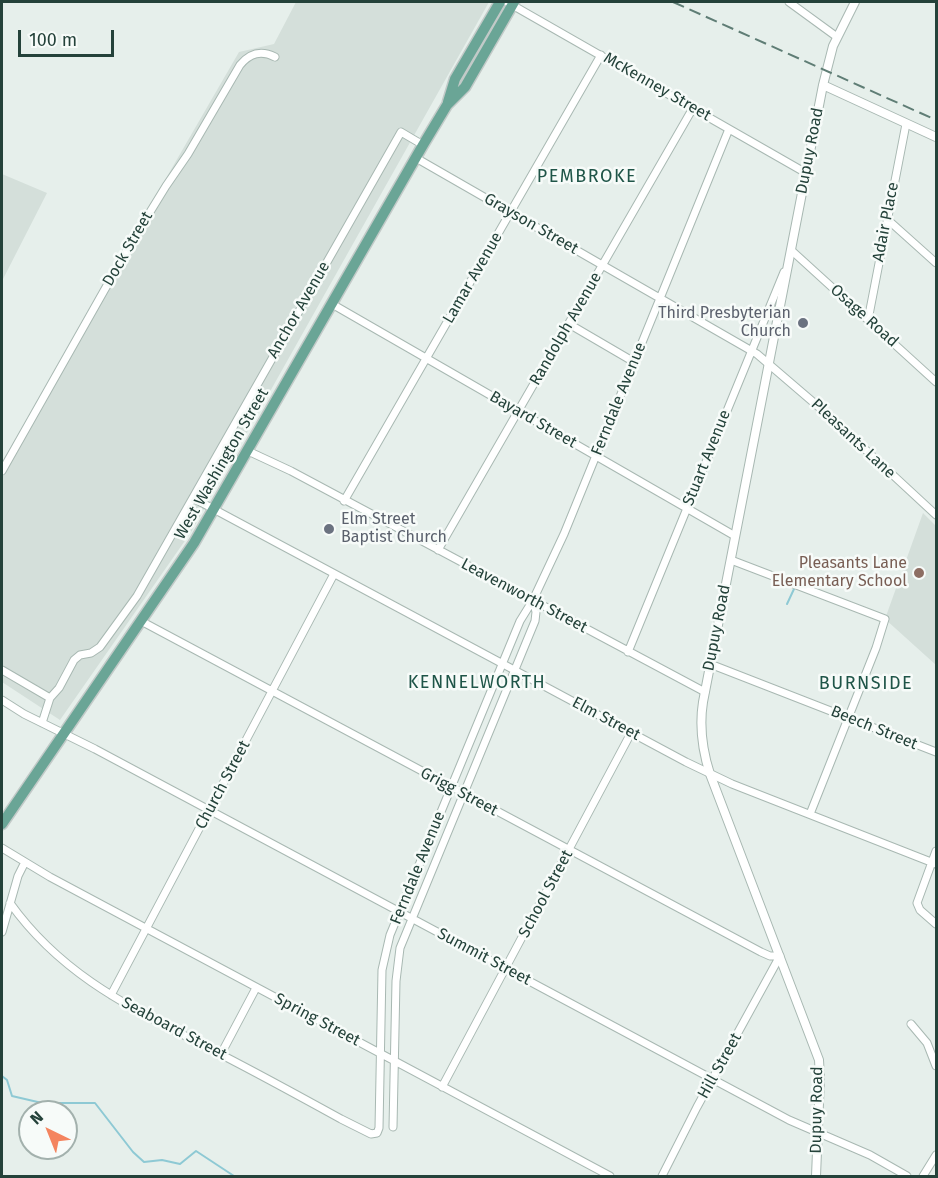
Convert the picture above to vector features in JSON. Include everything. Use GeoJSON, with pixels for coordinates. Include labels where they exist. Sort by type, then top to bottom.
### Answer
{"type":"FeatureCollection","features":[{"type":"Feature","properties":{"kind":"main road","name":"West Washington Street"},"geometry":{"type":"LineString","coordinates":[[2,824],[194,543],[214,510],[447,105],[455,79],[500,2]]}},
{"type":"Feature","properties":{"kind":"main road","name":"West Washington Street"},"geometry":{"type":"LineString","coordinates":[[447,105],[465,87],[511,2]]}},
{"type":"Feature","properties":{"kind":"street","name":"McKenney Street"},"geometry":{"type":"LineString","coordinates":[[511,2],[806,172]]}},
{"type":"Feature","properties":{"kind":"street"},"geometry":{"type":"LineString","coordinates":[[789,2],[837,37]]}},
{"type":"Feature","properties":{"kind":"street","name":"Dupuy Road"},"geometry":{"type":"LineString","coordinates":[[816,1176],[819,1060],[710,774],[701,734],[701,712],[823,85],[837,37],[855,2]]}},
{"type":"Feature","properties":{"kind":"street","name":"Dock Street"},"geometry":{"type":"LineString","coordinates":[[2,471],[131,243],[188,154],[240,65],[250,55],[257,53],[275,57]]}},
{"type":"Feature","properties":{"kind":"street","name":"Lamar Avenue"},"geometry":{"type":"LineString","coordinates":[[344,501],[601,55]]}},
{"type":"Feature","properties":{"kind":"street"},"geometry":{"type":"LineString","coordinates":[[823,85],[936,138]]}},
{"type":"Feature","properties":{"kind":"street","name":"Randolph Avenue"},"geometry":{"type":"LineString","coordinates":[[438,550],[693,108]]}},
{"type":"Feature","properties":{"kind":"street","name":"Adair Place"},"geometry":{"type":"LineString","coordinates":[[868,320],[906,124]]}},
{"type":"Feature","properties":{"kind":"street","name":"Ferndale Avenue"},"geometry":{"type":"LineString","coordinates":[[358,1127],[371,1134],[377,1133],[379,1128],[382,970],[387,946],[519,621],[533,600],[564,534],[729,129]]}},
{"type":"Feature","properties":{"kind":"street","name":"Anchor Avenue"},"geometry":{"type":"LineString","coordinates":[[42,723],[50,698],[59,688],[74,660],[80,655],[96,651],[124,615],[401,132],[423,146]]}},
{"type":"Feature","properties":{"kind":"street","name":"Grayson Street"},"geometry":{"type":"LineString","coordinates":[[416,158],[751,350],[769,363]]}},
{"type":"Feature","properties":{"kind":"street"},"geometry":{"type":"LineString","coordinates":[[887,219],[936,263]]}},
{"type":"Feature","properties":{"kind":"street","name":"Osage Road"},"geometry":{"type":"LineString","coordinates":[[791,250],[936,382]]}},
{"type":"Feature","properties":{"kind":"street","name":"Stuart Avenue"},"geometry":{"type":"LineString","coordinates":[[628,652],[788,264]]}},
{"type":"Feature","properties":{"kind":"street","name":"Bayard Street"},"geometry":{"type":"LineString","coordinates":[[332,304],[735,536]]}},
{"type":"Feature","properties":{"kind":"street"},"geometry":{"type":"LineString","coordinates":[[569,324],[634,362]]}},
{"type":"Feature","properties":{"kind":"street","name":"Pleasants Lane"},"geometry":{"type":"LineString","coordinates":[[769,363],[936,515]]}},
{"type":"Feature","properties":{"kind":"street","name":"Leavenworth Street"},"geometry":{"type":"LineString","coordinates":[[248,450],[705,692]]}},
{"type":"Feature","properties":{"kind":"street","name":"Elm Street"},"geometry":{"type":"LineString","coordinates":[[193,498],[710,774],[934,863]]}},
{"type":"Feature","properties":{"kind":"street"},"geometry":{"type":"LineString","coordinates":[[731,560],[885,620],[810,814]]}},
{"type":"Feature","properties":{"kind":"street","name":"Church Street"},"geometry":{"type":"LineString","coordinates":[[111,995],[334,574]]}},
{"type":"Feature","properties":{"kind":"street","name":"Ferndale Avenue"},"geometry":{"type":"LineString","coordinates":[[393,1127],[396,970],[400,948],[535,621],[536,612],[533,600]]}},
{"type":"Feature","properties":{"kind":"street","name":"Grigg Street"},"geometry":{"type":"LineString","coordinates":[[141,621],[761,952],[770,956],[780,956]]}},
{"type":"Feature","properties":{"kind":"street","name":"Beech Street"},"geometry":{"type":"LineString","coordinates":[[710,664],[936,752]]}},
{"type":"Feature","properties":{"kind":"street"},"geometry":{"type":"LineString","coordinates":[[2,670],[50,698]]}},
{"type":"Feature","properties":{"kind":"street","name":"Summit Street"},"geometry":{"type":"LineString","coordinates":[[2,700],[789,1120],[870,1155],[907,1176]]}},
{"type":"Feature","properties":{"kind":"street","name":"School Street"},"geometry":{"type":"LineString","coordinates":[[442,1087],[631,733]]}},
{"type":"Feature","properties":{"kind":"street","name":"Spring Street"},"geometry":{"type":"LineString","coordinates":[[2,848],[146,929],[610,1176]]}},
{"type":"Feature","properties":{"kind":"street"},"geometry":{"type":"LineString","coordinates":[[936,851],[934,863],[917,903],[920,910],[936,924]]}},
{"type":"Feature","properties":{"kind":"street"},"geometry":{"type":"LineString","coordinates":[[2,932],[25,862]]}},
{"type":"Feature","properties":{"kind":"street","name":"Seaboard Street"},"geometry":{"type":"LineString","coordinates":[[10,903],[49,950],[82,977],[111,995],[358,1127]]}},
{"type":"Feature","properties":{"kind":"street","name":"Hill Street"},"geometry":{"type":"LineString","coordinates":[[662,1176],[780,956]]}},
{"type":"Feature","properties":{"kind":"street"},"geometry":{"type":"LineString","coordinates":[[221,1054],[256,988]]}},
{"type":"Feature","properties":{"kind":"street"},"geometry":{"type":"LineString","coordinates":[[911,1024],[927,1043],[936,1066]]}},
{"type":"Feature","properties":{"kind":"street"},"geometry":{"type":"LineString","coordinates":[[923,1176],[936,1155]]}},
{"type":"Feature","properties":{"kind":"shaded area"},"geometry":{"type":"Polygon","coordinates":[[[296,2],[489,2],[191,532],[60,720],[2,682],[2,462],[239,52],[274,44],[296,2]]]}},
{"type":"Feature","properties":{"kind":"shaded area"},"geometry":{"type":"Polygon","coordinates":[[[2,174],[47,193],[2,281],[2,174]]]}},
{"type":"Feature","properties":{"kind":"shaded area","name":"Pleasants Lane Elementary School"},"geometry":{"type":"Polygon","coordinates":[[[923,513],[936,526],[936,665],[885,619],[923,513]]]}},
{"type":"Feature","properties":{"kind":"waterway"},"geometry":{"type":"LineString","coordinates":[[799,580],[801,576]]}},
{"type":"Feature","properties":{"kind":"waterway"},"geometry":{"type":"LineString","coordinates":[[787,604],[794,589]]}},
{"type":"Feature","properties":{"kind":"waterway"},"geometry":{"type":"LineString","coordinates":[[2,1076],[7,1080],[12,1096],[42,1103],[95,1103],[133,1152],[144,1162],[162,1160],[180,1164],[196,1151],[234,1176]]}},
{"type":"Feature","properties":{"kind":"railway"},"geometry":{"type":"LineString","coordinates":[[673,2],[936,120]]}},
{"type":"Feature","properties":{"kind":"place","name":"Third Presbyterian Church"},"geometry":{"type":"Point","coordinates":[803,323]}},
{"type":"Feature","properties":{"kind":"place","name":"Elm Street Baptist Church"},"geometry":{"type":"Point","coordinates":[329,529]}},
{"type":"Feature","properties":{"kind":"place","name":"Pleasants Lane Elementary School"},"geometry":{"type":"Point","coordinates":[919,573]}},
{"type":"Feature","properties":{"kind":"district","name":"PEMBROKE"},"geometry":{"type":"Point","coordinates":[587,177]}},
{"type":"Feature","properties":{"kind":"district","name":"KENNELWORTH"},"geometry":{"type":"Point","coordinates":[477,683]}},
{"type":"Feature","properties":{"kind":"district","name":"BURNSIDE"},"geometry":{"type":"Point","coordinates":[866,684]}}]}
